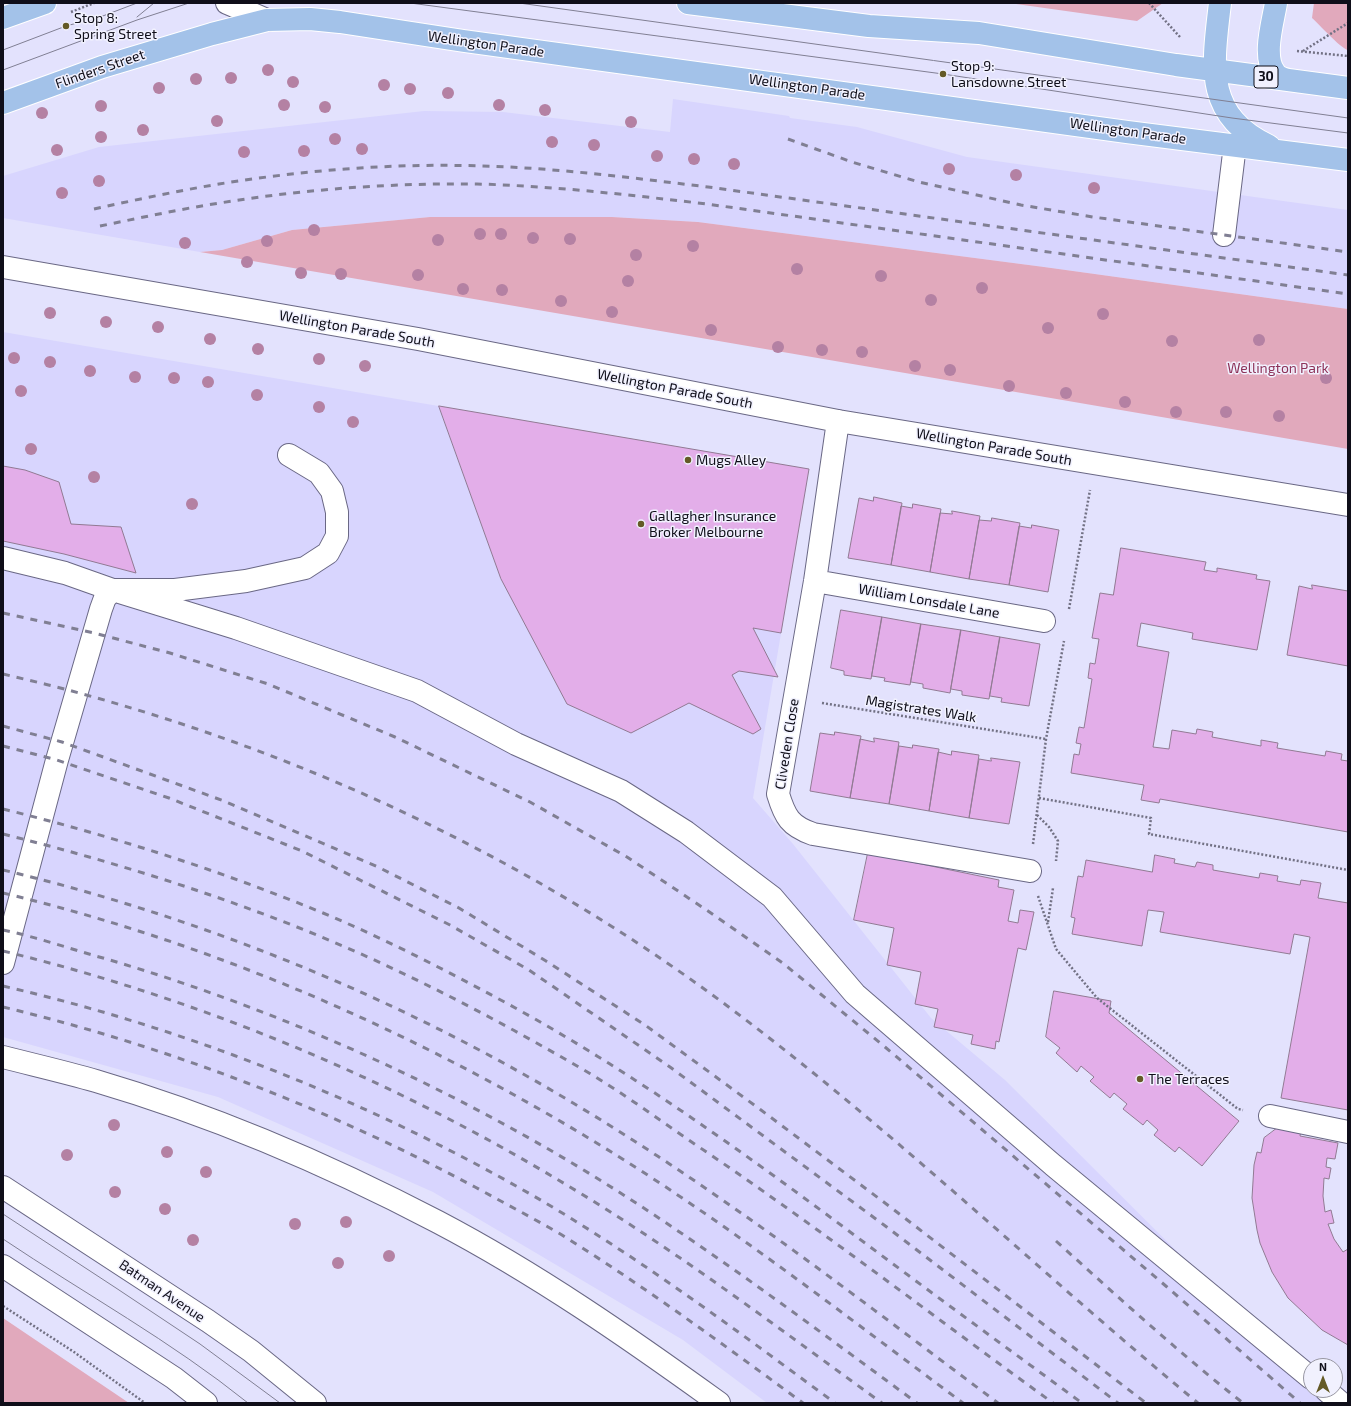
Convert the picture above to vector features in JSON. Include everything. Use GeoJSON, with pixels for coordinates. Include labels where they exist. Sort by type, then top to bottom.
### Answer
{"type":"FeatureCollection","features":[{"type":"Feature","properties":{"kind":"main road"},"geometry":{"type":"LineString","coordinates":[[3,18],[45,3]]}},
{"type":"Feature","properties":{"kind":"main road","name":"30"},"geometry":{"type":"LineString","coordinates":[[688,3],[869,26],[979,33],[1214,70],[1348,88]]}},
{"type":"Feature","properties":{"kind":"main road"},"geometry":{"type":"LineString","coordinates":[[1220,3],[1214,53],[1214,70],[1219,94],[1225,107],[1237,123],[1258,140],[1285,152]]}},
{"type":"Feature","properties":{"kind":"main road"},"geometry":{"type":"LineString","coordinates":[[1276,3],[1269,49],[1269,60],[1275,74],[1281,78],[1289,80]]}},
{"type":"Feature","properties":{"kind":"main road","name":"Wellington Parade"},"geometry":{"type":"LineString","coordinates":[[267,20],[296,19],[340,22],[472,42],[1128,132],[1348,160]]}},
{"type":"Feature","properties":{"kind":"main road","name":"Flinders Street"},"geometry":{"type":"LineString","coordinates":[[3,103],[102,67],[150,52],[267,20]]}},
{"type":"Feature","properties":{"kind":"street"},"geometry":{"type":"LineString","coordinates":[[227,3],[267,20]]}},
{"type":"Feature","properties":{"kind":"street"},"geometry":{"type":"LineString","coordinates":[[1224,235],[1235,145]]}},
{"type":"Feature","properties":{"kind":"street","name":"Wellington Parade South"},"geometry":{"type":"LineString","coordinates":[[3,267],[418,339],[838,421],[1348,505]]}},
{"type":"Feature","properties":{"kind":"street","name":"Cliveden Close"},"geometry":{"type":"LineString","coordinates":[[838,421],[815,581],[778,794],[782,807],[789,819],[799,829],[813,834],[1030,871]]}},
{"type":"Feature","properties":{"kind":"street"},"geometry":{"type":"LineString","coordinates":[[3,963],[57,760],[105,598],[113,590],[175,590],[246,581],[304,568],[328,553],[337,536],[337,512],[332,491],[319,472],[289,455]]}},
{"type":"Feature","properties":{"kind":"street"},"geometry":{"type":"LineString","coordinates":[[3,558],[65,573],[113,590],[243,630],[417,691],[516,744],[621,791],[686,832],[772,897],[861,1000],[1053,1165],[1303,1371]]}},
{"type":"Feature","properties":{"kind":"street","name":"William Lonsdale Lane"},"geometry":{"type":"LineString","coordinates":[[815,581],[1044,621]]}},
{"type":"Feature","properties":{"kind":"street"},"geometry":{"type":"LineString","coordinates":[[3,1057],[98,1082],[212,1120],[325,1166],[381,1193],[440,1223],[549,1287],[613,1328],[719,1403]]}},
{"type":"Feature","properties":{"kind":"street"},"geometry":{"type":"LineString","coordinates":[[1270,1116],[1348,1132]]}},
{"type":"Feature","properties":{"kind":"street","name":"Batman Avenue"},"geometry":{"type":"LineString","coordinates":[[3,1187],[129,1268],[251,1351],[315,1403]]}},
{"type":"Feature","properties":{"kind":"street"},"geometry":{"type":"LineString","coordinates":[[3,1266],[174,1378],[206,1403]]}},
{"type":"Feature","properties":{"kind":"path"},"geometry":{"type":"LineString","coordinates":[[72,12],[94,3]]}},
{"type":"Feature","properties":{"kind":"path"},"geometry":{"type":"LineString","coordinates":[[1149,3],[1180,37]]}},
{"type":"Feature","properties":{"kind":"path"},"geometry":{"type":"LineString","coordinates":[[1348,23],[1302,52],[1348,56]]}},
{"type":"Feature","properties":{"kind":"path"},"geometry":{"type":"LineString","coordinates":[[1068,616],[1095,464]]}},
{"type":"Feature","properties":{"kind":"path"},"geometry":{"type":"LineString","coordinates":[[1064,639],[1046,739],[1030,871],[1056,949],[1097,998],[1238,1109],[1270,1116]]}},
{"type":"Feature","properties":{"kind":"path","name":"Magistrates Walk"},"geometry":{"type":"LineString","coordinates":[[794,698],[1046,739]]}},
{"type":"Feature","properties":{"kind":"path"},"geometry":{"type":"LineString","coordinates":[[1039,798],[1151,818],[1149,834],[1348,870]]}},
{"type":"Feature","properties":{"kind":"path"},"geometry":{"type":"LineString","coordinates":[[3,1306],[74,1352],[145,1403]]}},
{"type":"Feature","properties":{"kind":"shaded area"},"geometry":{"type":"Polygon","coordinates":[[[673,99],[857,127],[967,157],[1348,210],[1348,309],[1044,267],[698,222],[612,217],[430,217],[292,230],[222,250],[200,252],[3,218],[3,176],[99,147],[424,111],[503,112],[670,132],[673,99]]]}},
{"type":"Feature","properties":{"kind":"shaded area"},"geometry":{"type":"Polygon","coordinates":[[[3,332],[809,469],[753,798],[793,844],[931,1018],[1005,1080],[1303,1377],[1303,1398],[1324,1398],[1329,1403],[767,1403],[683,1340],[433,1192],[218,1097],[3,1037],[3,332]]]}},
{"type":"Feature","properties":{"kind":"green space"},"geometry":{"type":"Polygon","coordinates":[[[1009,3],[1163,3],[1137,21],[1009,3]]]}},
{"type":"Feature","properties":{"kind":"green space"},"geometry":{"type":"Polygon","coordinates":[[[1314,3],[1348,3],[1348,50],[1335,41],[1312,18],[1314,3]]]}},
{"type":"Feature","properties":{"kind":"green space","name":"Wellington Park"},"geometry":{"type":"Polygon","coordinates":[[[430,217],[612,217],[698,222],[1044,267],[1348,309],[1348,449],[200,252],[222,250],[292,230],[430,217]]]}},
{"type":"Feature","properties":{"kind":"green space"},"geometry":{"type":"Polygon","coordinates":[[[3,1318],[129,1403],[3,1403],[3,1318]]]}},
{"type":"Feature","properties":{"kind":"building","name":"Gallagher Insurance Broker Melbourne"},"geometry":{"type":"Polygon","coordinates":[[[439,406],[809,469],[781,633],[753,628],[778,677],[739,671],[732,675],[761,729],[753,734],[689,703],[631,733],[567,704],[501,579],[439,406]]]}},
{"type":"Feature","properties":{"kind":"building"},"geometry":{"type":"Polygon","coordinates":[[[3,466],[25,470],[59,482],[71,524],[121,527],[136,573],[64,554],[3,541],[3,466]]]}},
{"type":"Feature","properties":{"kind":"building"},"geometry":{"type":"Polygon","coordinates":[[[874,497],[902,503],[891,565],[848,558],[859,498],[873,501],[874,497]]]}},
{"type":"Feature","properties":{"kind":"building"},"geometry":{"type":"Polygon","coordinates":[[[913,504],[941,509],[930,572],[891,565],[901,506],[912,508],[913,504]]]}},
{"type":"Feature","properties":{"kind":"building"},"geometry":{"type":"Polygon","coordinates":[[[952,511],[980,516],[969,579],[930,572],[940,513],[952,514],[952,511]]]}},
{"type":"Feature","properties":{"kind":"building"},"geometry":{"type":"Polygon","coordinates":[[[992,518],[1020,523],[1009,585],[969,579],[979,520],[991,521],[992,518]]]}},
{"type":"Feature","properties":{"kind":"building"},"geometry":{"type":"Polygon","coordinates":[[[1032,525],[1059,530],[1048,592],[1009,585],[1019,526],[1031,528],[1032,525]]]}},
{"type":"Feature","properties":{"kind":"building"},"geometry":{"type":"Polygon","coordinates":[[[1121,548],[1206,562],[1204,570],[1217,572],[1217,568],[1257,575],[1256,579],[1270,581],[1257,650],[1192,639],[1193,633],[1141,623],[1137,646],[1169,652],[1153,747],[1169,749],[1172,730],[1196,734],[1197,729],[1213,732],[1212,737],[1261,746],[1261,740],[1278,743],[1277,748],[1325,756],[1326,751],[1342,754],[1341,760],[1348,761],[1348,832],[1160,799],[1159,803],[1141,800],[1144,785],[1071,773],[1074,754],[1079,755],[1081,744],[1076,743],[1079,727],[1084,728],[1092,679],[1088,678],[1090,663],[1095,664],[1099,639],[1092,638],[1100,593],[1113,595],[1121,548]]]}},
{"type":"Feature","properties":{"kind":"building"},"geometry":{"type":"Polygon","coordinates":[[[1312,585],[1348,591],[1348,666],[1287,655],[1299,586],[1312,589],[1312,585]]]}},
{"type":"Feature","properties":{"kind":"building"},"geometry":{"type":"Polygon","coordinates":[[[841,610],[882,617],[871,679],[844,675],[844,671],[831,668],[841,610]]]}},
{"type":"Feature","properties":{"kind":"building"},"geometry":{"type":"Polygon","coordinates":[[[882,617],[921,624],[910,685],[884,681],[885,678],[872,676],[882,617]]]}},
{"type":"Feature","properties":{"kind":"building"},"geometry":{"type":"Polygon","coordinates":[[[921,624],[961,630],[950,693],[923,688],[923,684],[911,682],[921,624]]]}},
{"type":"Feature","properties":{"kind":"building"},"geometry":{"type":"Polygon","coordinates":[[[961,630],[1000,637],[989,699],[962,695],[962,691],[951,689],[961,630]]]}},
{"type":"Feature","properties":{"kind":"building"},"geometry":{"type":"Polygon","coordinates":[[[1000,637],[1040,644],[1029,706],[1001,702],[1002,698],[990,696],[1000,637]]]}},
{"type":"Feature","properties":{"kind":"building"},"geometry":{"type":"Polygon","coordinates":[[[835,732],[861,736],[850,798],[810,791],[820,733],[834,735],[835,732]]]}},
{"type":"Feature","properties":{"kind":"building"},"geometry":{"type":"Polygon","coordinates":[[[874,738],[899,742],[889,804],[850,798],[860,739],[874,742],[874,738]]]}},
{"type":"Feature","properties":{"kind":"building"},"geometry":{"type":"Polygon","coordinates":[[[913,745],[939,749],[929,811],[889,804],[899,746],[912,748],[913,745]]]}},
{"type":"Feature","properties":{"kind":"building"},"geometry":{"type":"Polygon","coordinates":[[[952,751],[979,755],[969,818],[929,811],[938,752],[951,755],[952,751]]]}},
{"type":"Feature","properties":{"kind":"building"},"geometry":{"type":"Polygon","coordinates":[[[991,758],[1020,762],[1009,824],[969,818],[979,759],[991,761],[991,758]]]}},
{"type":"Feature","properties":{"kind":"building"},"geometry":{"type":"Polygon","coordinates":[[[868,853],[999,880],[998,887],[1014,890],[1008,921],[1018,923],[1020,910],[1034,912],[1026,950],[1018,948],[999,1042],[996,1041],[995,1049],[971,1044],[973,1035],[934,1027],[938,1009],[915,1004],[921,972],[887,965],[894,928],[854,920],[868,853]]]}},
{"type":"Feature","properties":{"kind":"building"},"geometry":{"type":"Polygon","coordinates":[[[1155,855],[1175,859],[1174,863],[1195,867],[1197,862],[1213,865],[1213,870],[1259,878],[1260,873],[1278,876],[1277,881],[1300,885],[1301,880],[1321,883],[1318,898],[1348,903],[1348,1110],[1281,1098],[1310,937],[1294,934],[1290,954],[1160,932],[1164,912],[1148,910],[1142,946],[1072,934],[1075,918],[1071,917],[1078,876],[1083,877],[1086,860],[1152,872],[1155,855]]]}},
{"type":"Feature","properties":{"kind":"building","name":"The Terraces"},"geometry":{"type":"Polygon","coordinates":[[[1054,991],[1111,1001],[1109,1013],[1239,1121],[1202,1166],[1179,1147],[1175,1152],[1154,1135],[1158,1130],[1147,1120],[1143,1125],[1123,1109],[1127,1104],[1114,1093],[1110,1098],[1090,1081],[1094,1077],[1081,1066],[1077,1072],[1056,1053],[1060,1048],[1046,1037],[1054,991]]]}},
{"type":"Feature","properties":{"kind":"building"},"geometry":{"type":"Polygon","coordinates":[[[1280,1126],[1301,1130],[1300,1136],[1338,1143],[1335,1159],[1327,1158],[1326,1167],[1331,1168],[1329,1179],[1324,1178],[1323,1196],[1325,1212],[1331,1210],[1334,1223],[1328,1224],[1334,1239],[1343,1252],[1348,1249],[1348,1345],[1322,1330],[1288,1298],[1272,1272],[1260,1243],[1252,1198],[1254,1165],[1257,1152],[1261,1153],[1264,1138],[1280,1126]]]}},
{"type":"Feature","properties":{"kind":"tram line"},"geometry":{"type":"LineString","coordinates":[[3,50],[66,26],[87,22],[137,3]]}},
{"type":"Feature","properties":{"kind":"tram line"},"geometry":{"type":"LineString","coordinates":[[137,17],[154,3]]}},
{"type":"Feature","properties":{"kind":"tram line"},"geometry":{"type":"LineString","coordinates":[[3,70],[137,20],[189,3]]}},
{"type":"Feature","properties":{"kind":"tram line"},"geometry":{"type":"LineString","coordinates":[[410,3],[943,74],[1232,118],[1348,133]]}},
{"type":"Feature","properties":{"kind":"tram line"},"geometry":{"type":"LineString","coordinates":[[519,3],[1348,118]]}},
{"type":"Feature","properties":{"kind":"tram line"},"geometry":{"type":"LineString","coordinates":[[3,1214],[200,1344],[280,1403]]}},
{"type":"Feature","properties":{"kind":"tram line"},"geometry":{"type":"LineString","coordinates":[[3,1239],[158,1338],[219,1380],[248,1403]]}},
{"type":"Feature","properties":{"kind":"railway"},"geometry":{"type":"LineString","coordinates":[[788,139],[852,162],[919,182],[1021,205],[1093,217],[1348,252]]}},
{"type":"Feature","properties":{"kind":"railway"},"geometry":{"type":"LineString","coordinates":[[94,209],[219,184],[317,171],[449,165],[510,167],[595,174],[708,187],[1348,275]]}},
{"type":"Feature","properties":{"kind":"railway"},"geometry":{"type":"LineString","coordinates":[[100,226],[205,205],[284,194],[381,186],[445,184],[506,185],[592,191],[707,204],[1348,294]]}},
{"type":"Feature","properties":{"kind":"railway"},"geometry":{"type":"LineString","coordinates":[[3,613],[94,633],[170,653],[268,684],[395,737],[530,802],[627,857],[784,964],[885,1047],[1167,1287],[1300,1403]]}},
{"type":"Feature","properties":{"kind":"railway"},"geometry":{"type":"LineString","coordinates":[[3,674],[70,690],[163,718],[245,746],[326,778],[406,814],[484,853],[561,895],[635,941],[707,991],[834,1089],[1198,1403]]}},
{"type":"Feature","properties":{"kind":"railway"},"geometry":{"type":"LineString","coordinates":[[3,726],[62,742],[224,801],[378,867],[459,908],[546,961],[645,1025],[885,1203],[1146,1403]]}},
{"type":"Feature","properties":{"kind":"railway"},"geometry":{"type":"LineString","coordinates":[[3,746],[57,760],[169,798],[302,851],[450,925],[529,970],[670,1067],[884,1225],[1118,1403]]}},
{"type":"Feature","properties":{"kind":"railway"},"geometry":{"type":"LineString","coordinates":[[3,809],[125,842],[205,868],[284,897],[390,943],[548,1026],[646,1087],[694,1119],[788,1186],[1082,1403]]}},
{"type":"Feature","properties":{"kind":"railway"},"geometry":{"type":"LineString","coordinates":[[3,834],[115,864],[188,887],[261,913],[372,959],[482,1013],[589,1073],[633,1101],[749,1181],[1053,1403]]}},
{"type":"Feature","properties":{"kind":"railway"},"geometry":{"type":"LineString","coordinates":[[3,870],[78,889],[225,937],[368,995],[438,1029],[506,1065],[573,1103],[683,1173],[789,1247],[998,1403]]}},
{"type":"Feature","properties":{"kind":"railway"},"geometry":{"type":"LineString","coordinates":[[3,893],[81,913],[158,937],[234,964],[308,994],[382,1027],[454,1063],[525,1101],[595,1142],[689,1203],[782,1268],[963,1403]]}},
{"type":"Feature","properties":{"kind":"railway"},"geometry":{"type":"LineString","coordinates":[[3,930],[103,958],[237,1002],[369,1057],[434,1088],[559,1155],[619,1192],[733,1269],[917,1403]]}},
{"type":"Feature","properties":{"kind":"railway"},"geometry":{"type":"LineString","coordinates":[[3,951],[77,970],[222,1018],[293,1046],[363,1077],[431,1110],[499,1146],[606,1209],[726,1290],[882,1403]]}},
{"type":"Feature","properties":{"kind":"railway"},"geometry":{"type":"LineString","coordinates":[[3,986],[74,1004],[213,1048],[282,1074],[349,1102],[415,1133],[480,1166],[582,1225],[692,1299],[835,1403]]}},
{"type":"Feature","properties":{"kind":"railway"},"geometry":{"type":"LineString","coordinates":[[3,1007],[125,1040],[185,1060],[304,1106],[419,1158],[562,1235],[654,1296],[803,1403]]}},
{"type":"Feature","properties":{"kind":"railway"},"geometry":{"type":"LineString","coordinates":[[1056,1241],[1171,1344],[1243,1403]]}},
{"type":"Feature","properties":{"kind":"place","name":"Stop 8: Spring Street"},"geometry":{"type":"Point","coordinates":[66,26]}},
{"type":"Feature","properties":{"kind":"place","name":"Stop 9: Lansdowne Street"},"geometry":{"type":"Point","coordinates":[943,74]}},
{"type":"Feature","properties":{"kind":"place","name":"Mugs Alley"},"geometry":{"type":"Point","coordinates":[688,460]}},
{"type":"Feature","properties":{"kind":"place","name":"Gallagher Insurance Broker Melbourne"},"geometry":{"type":"Point","coordinates":[641,524]}},
{"type":"Feature","properties":{"kind":"place","name":"The Terraces"},"geometry":{"type":"Point","coordinates":[1140,1079]}}]}
